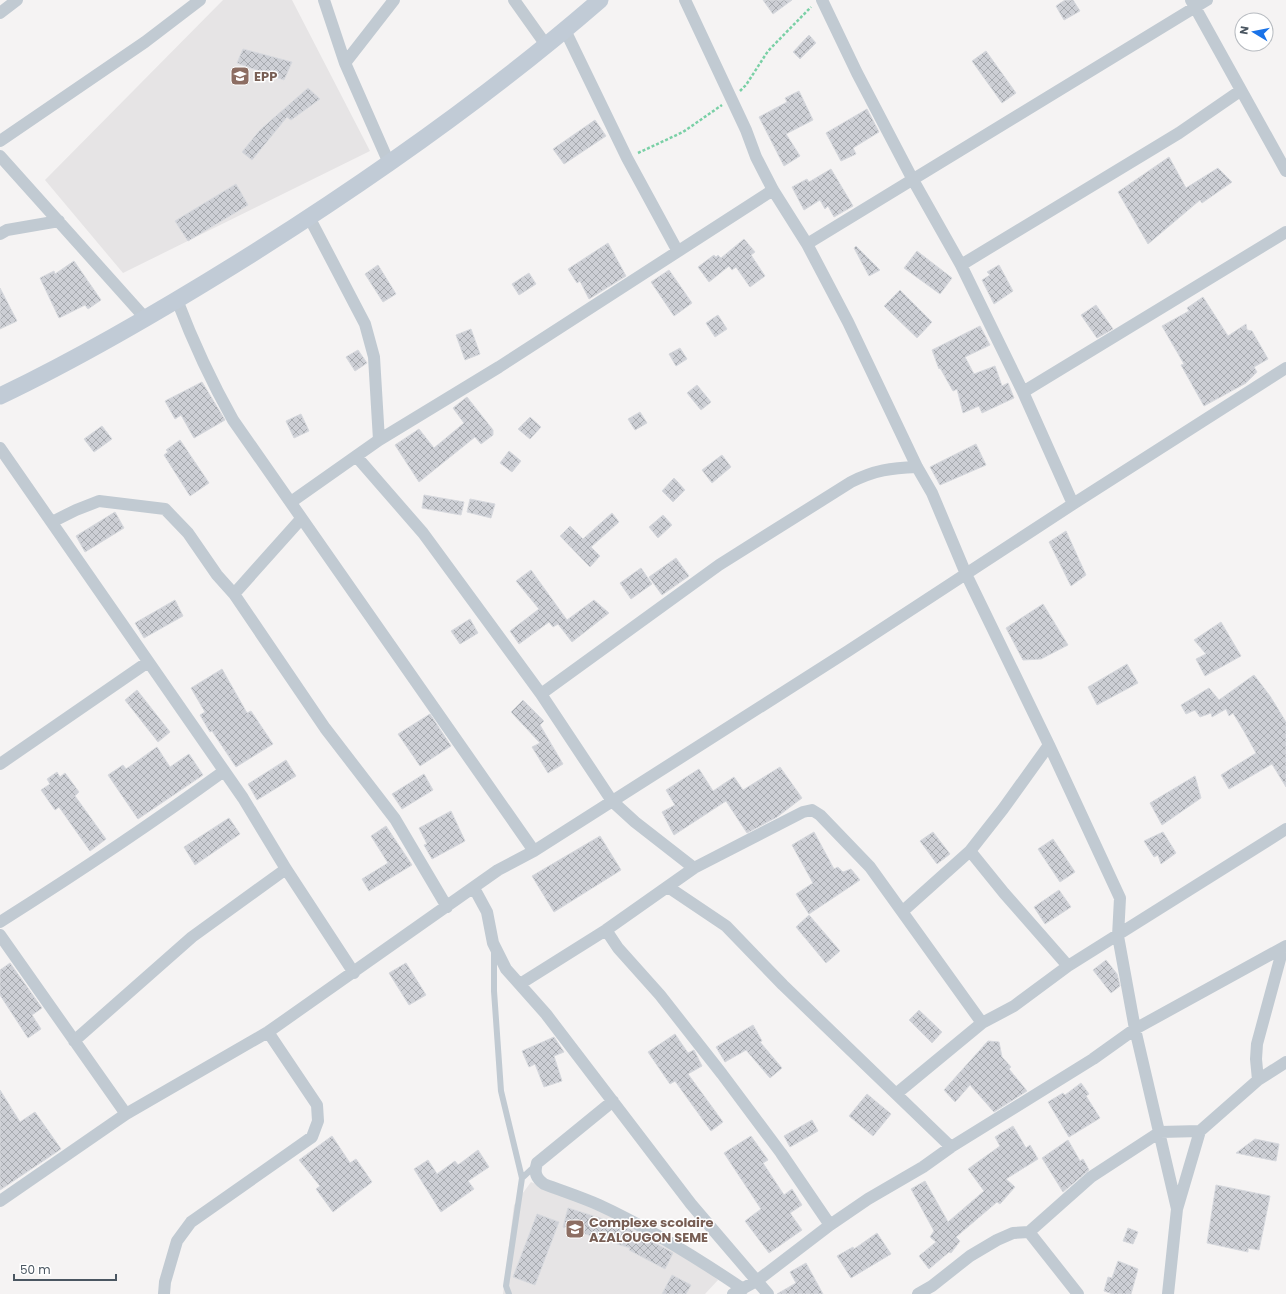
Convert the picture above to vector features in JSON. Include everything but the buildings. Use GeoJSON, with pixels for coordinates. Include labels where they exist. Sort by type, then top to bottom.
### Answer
{"type":"FeatureCollection","features":[{"type":"Feature","properties":{"kind":"main road"},"geometry":{"type":"LineString","coordinates":[[0,396],[50,372],[146,319],[309,218],[422,141],[565,30],[600,0]]}},
{"type":"Feature","properties":{"kind":"street"},"geometry":{"type":"LineString","coordinates":[[0,14],[17,0]]}},
{"type":"Feature","properties":{"kind":"street"},"geometry":{"type":"LineString","coordinates":[[0,141],[144,42],[200,0]]}},
{"type":"Feature","properties":{"kind":"street"},"geometry":{"type":"LineString","coordinates":[[324,0],[345,63],[388,163]]}},
{"type":"Feature","properties":{"kind":"street"},"geometry":{"type":"LineString","coordinates":[[345,63],[394,0]]}},
{"type":"Feature","properties":{"kind":"street"},"geometry":{"type":"LineString","coordinates":[[514,0],[546,45]]}},
{"type":"Feature","properties":{"kind":"street"},"geometry":{"type":"LineString","coordinates":[[686,0],[746,130],[756,157],[773,190],[807,244],[848,322],[917,467],[932,493],[966,574],[1049,745],[1120,898],[1118,936],[1135,1028],[1177,1209]]}},
{"type":"Feature","properties":{"kind":"street"},"geometry":{"type":"LineString","coordinates":[[822,0],[857,73],[913,180],[961,265],[1023,392],[1073,504]]}},
{"type":"Feature","properties":{"kind":"street"},"geometry":{"type":"LineString","coordinates":[[807,244],[913,180],[1193,4],[1207,0]]}},
{"type":"Feature","properties":{"kind":"street"},"geometry":{"type":"LineString","coordinates":[[1193,4],[1240,91],[1284,162]]}},
{"type":"Feature","properties":{"kind":"street"},"geometry":{"type":"LineString","coordinates":[[565,30],[627,158],[677,250]]}},
{"type":"Feature","properties":{"kind":"street"},"geometry":{"type":"LineString","coordinates":[[961,265],[1179,134],[1240,91]]}},
{"type":"Feature","properties":{"kind":"street"},"geometry":{"type":"LineString","coordinates":[[0,156],[146,319]]}},
{"type":"Feature","properties":{"kind":"street"},"geometry":{"type":"LineString","coordinates":[[291,502],[379,440],[499,367],[677,250],[773,190]]}},
{"type":"Feature","properties":{"kind":"street"},"geometry":{"type":"LineString","coordinates":[[309,218],[365,324],[374,357],[379,440]]}},
{"type":"Feature","properties":{"kind":"street"},"geometry":{"type":"LineString","coordinates":[[0,234],[7,230],[59,221]]}},
{"type":"Feature","properties":{"kind":"street"},"geometry":{"type":"LineString","coordinates":[[1023,392],[1286,232]]}},
{"type":"Feature","properties":{"kind":"street"},"geometry":{"type":"LineString","coordinates":[[177,300],[194,344],[214,387],[233,420],[534,851]]}},
{"type":"Feature","properties":{"kind":"street"},"geometry":{"type":"LineString","coordinates":[[0,1201],[126,1114],[268,1032],[448,907],[498,870],[534,851],[1286,368]]}},
{"type":"Feature","properties":{"kind":"street"},"geometry":{"type":"LineString","coordinates":[[0,448],[224,771],[354,973]]}},
{"type":"Feature","properties":{"kind":"street"},"geometry":{"type":"LineString","coordinates":[[356,456],[423,533],[541,694],[612,801],[641,827],[694,868]]}},
{"type":"Feature","properties":{"kind":"street"},"geometry":{"type":"LineString","coordinates":[[541,694],[719,565],[851,482],[869,472],[889,468],[917,467]]}},
{"type":"Feature","properties":{"kind":"street"},"geometry":{"type":"LineString","coordinates":[[52,522],[99,501],[165,509],[188,533],[218,575],[234,594],[325,728],[394,819],[448,907]]}},
{"type":"Feature","properties":{"kind":"street"},"geometry":{"type":"LineString","coordinates":[[234,594],[301,519]]}},
{"type":"Feature","properties":{"kind":"street"},"geometry":{"type":"LineString","coordinates":[[0,764],[148,662]]}},
{"type":"Feature","properties":{"kind":"street"},"geometry":{"type":"LineString","coordinates":[[903,911],[970,851],[1003,809],[1049,745]]}},
{"type":"Feature","properties":{"kind":"street"},"geometry":{"type":"LineString","coordinates":[[0,922],[152,823],[224,771]]}},
{"type":"Feature","properties":{"kind":"street"},"geometry":{"type":"LineString","coordinates":[[520,984],[606,930],[694,868],[803,812],[812,810],[820,815],[870,867],[903,911],[933,957],[982,1023]]}},
{"type":"Feature","properties":{"kind":"street"},"geometry":{"type":"LineString","coordinates":[[896,1094],[982,1023],[1014,1006],[1068,966],[1118,936],[1286,829]]}},
{"type":"Feature","properties":{"kind":"street"},"geometry":{"type":"LineString","coordinates":[[970,851],[1004,893],[1068,966]]}},
{"type":"Feature","properties":{"kind":"street"},"geometry":{"type":"LineString","coordinates":[[74,1041],[192,937],[286,869]]}},
{"type":"Feature","properties":{"kind":"street"},"geometry":{"type":"LineString","coordinates":[[668,887],[726,926],[783,985],[951,1147]]}},
{"type":"Feature","properties":{"kind":"street"},"geometry":{"type":"LineString","coordinates":[[474,888],[487,912],[493,943],[506,969],[546,1014],[691,1204],[758,1280],[768,1294]]}},
{"type":"Feature","properties":{"kind":"street"},"geometry":{"type":"LineString","coordinates":[[606,930],[618,948],[660,996],[722,1074],[781,1153],[830,1225]]}},
{"type":"Feature","properties":{"kind":"street"},"geometry":{"type":"LineString","coordinates":[[0,935],[126,1114]]}},
{"type":"Feature","properties":{"kind":"street"},"geometry":{"type":"LineString","coordinates":[[612,1101],[537,1163],[536,1175],[544,1184],[605,1208],[691,1254],[738,1291],[758,1280],[830,1225],[868,1199],[923,1167],[951,1147],[1093,1059],[1135,1028],[1224,978],[1284,947]]}},
{"type":"Feature","properties":{"kind":"street"},"geometry":{"type":"LineString","coordinates":[[1258,1080],[1256,1059],[1258,1044],[1284,947]]}},
{"type":"Feature","properties":{"kind":"street"},"geometry":{"type":"LineString","coordinates":[[164,1294],[165,1282],[177,1241],[191,1222],[312,1137],[318,1121],[317,1105],[268,1032]]}},
{"type":"Feature","properties":{"kind":"street"},"geometry":{"type":"LineString","coordinates":[[1168,1294],[1177,1209],[1200,1131],[1258,1080],[1286,1062]]}},
{"type":"Feature","properties":{"kind":"street"},"geometry":{"type":"LineString","coordinates":[[918,1294],[932,1286],[970,1256],[997,1240],[1012,1233],[1028,1232],[1091,1177],[1160,1132],[1200,1131]]}},
{"type":"Feature","properties":{"kind":"street"},"geometry":{"type":"LineString","coordinates":[[1028,1232],[1078,1294]]}},
{"type":"Feature","properties":{"kind":"lane"},"geometry":{"type":"LineString","coordinates":[[493,943],[494,991],[501,1091],[522,1178],[506,1286],[509,1294]]}},
{"type":"Feature","properties":{"kind":"lane"},"geometry":{"type":"LineString","coordinates":[[522,1178],[537,1163]]}},
{"type":"Feature","properties":{"kind":"shaded area","name":"EPP"},"geometry":{"type":"Polygon","coordinates":[[[223,0],[292,0],[370,151],[123,273],[45,180],[223,0]]]}},
{"type":"Feature","properties":{"kind":"shaded area","name":"Complexe scolaire AZALOUGON SEME"},"geometry":{"type":"Polygon","coordinates":[[[531,1182],[612,1215],[685,1254],[718,1280],[705,1294],[503,1294],[514,1205],[531,1182]]]}},
{"type":"Feature","properties":{"kind":"place","name":"EPP"},"geometry":{"type":"Point","coordinates":[240,76]}},
{"type":"Feature","properties":{"kind":"place","name":"Complexe scolaire AZALOUGON SEME"},"geometry":{"type":"Point","coordinates":[575,1229]}}]}
